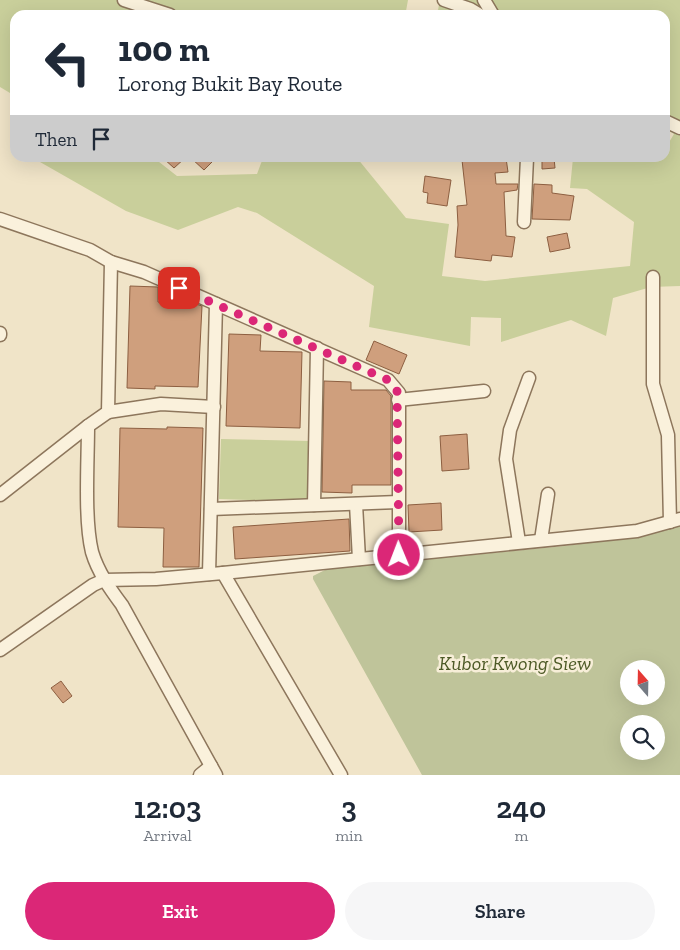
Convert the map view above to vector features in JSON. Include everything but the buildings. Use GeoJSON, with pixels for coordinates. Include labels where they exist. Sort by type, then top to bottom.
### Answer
{"type":"FeatureCollection","features":[{"type":"Feature","properties":{"kind":"street"},"geometry":{"type":"LineString","coordinates":[[124,0],[155,10]]}},
{"type":"Feature","properties":{"kind":"street"},"geometry":{"type":"LineString","coordinates":[[444,0],[473,10]]}},
{"type":"Feature","properties":{"kind":"street"},"geometry":{"type":"LineString","coordinates":[[524,222],[528,162]]}},
{"type":"Feature","properties":{"kind":"street"},"geometry":{"type":"LineString","coordinates":[[0,219],[90,250],[111,262],[144,272],[388,380],[398,393],[399,555]]}},
{"type":"Feature","properties":{"kind":"street"},"geometry":{"type":"LineString","coordinates":[[108,412],[111,262]]}},
{"type":"Feature","properties":{"kind":"street"},"geometry":{"type":"LineString","coordinates":[[0,650],[93,584],[104,580],[156,579],[223,573],[637,531],[675,521],[668,435],[653,384],[653,277]]}},
{"type":"Feature","properties":{"kind":"street"},"geometry":{"type":"LineString","coordinates":[[210,574],[216,304]]}},
{"type":"Feature","properties":{"kind":"street"},"geometry":{"type":"LineString","coordinates":[[314,505],[318,348]]}},
{"type":"Feature","properties":{"kind":"street"},"geometry":{"type":"LineString","coordinates":[[519,542],[506,459],[510,430],[530,378]]}},
{"type":"Feature","properties":{"kind":"street"},"geometry":{"type":"LineString","coordinates":[[398,400],[484,391]]}},
{"type":"Feature","properties":{"kind":"street"},"geometry":{"type":"LineString","coordinates":[[0,495],[108,412],[161,404],[214,407]]}},
{"type":"Feature","properties":{"kind":"street"},"geometry":{"type":"LineString","coordinates":[[88,426],[92,553],[104,580],[122,605],[213,770],[200,775]]}},
{"type":"Feature","properties":{"kind":"street"},"geometry":{"type":"LineString","coordinates":[[541,540],[548,494]]}},
{"type":"Feature","properties":{"kind":"street"},"geometry":{"type":"LineString","coordinates":[[211,509],[398,502]]}},
{"type":"Feature","properties":{"kind":"street"},"geometry":{"type":"LineString","coordinates":[[356,504],[359,559]]}},
{"type":"Feature","properties":{"kind":"street"},"geometry":{"type":"LineString","coordinates":[[223,573],[341,775]]}},
{"type":"Feature","properties":{"kind":"green space"},"geometry":{"type":"Polygon","coordinates":[[[0,0],[408,0],[406,10],[10,10],[10,93],[0,87],[0,0]]]}},
{"type":"Feature","properties":{"kind":"green space"},"geometry":{"type":"Polygon","coordinates":[[[440,0],[680,0],[680,286],[651,287],[613,298],[606,336],[571,320],[501,342],[501,318],[471,317],[470,346],[369,327],[374,286],[257,213],[238,207],[178,230],[126,211],[40,162],[159,162],[177,176],[257,174],[262,162],[360,162],[406,218],[449,224],[442,276],[485,281],[630,266],[634,222],[587,189],[570,188],[573,162],[670,162],[670,141],[674,134],[670,131],[670,10],[438,10],[440,0]]]}},
{"type":"Feature","properties":{"kind":"green space"},"geometry":{"type":"Polygon","coordinates":[[[221,439],[310,441],[308,502],[219,499],[221,439]]]}},
{"type":"Feature","properties":{"kind":"green space","name":"Kubor Kwong Siew"},"geometry":{"type":"Polygon","coordinates":[[[680,525],[680,775],[422,775],[313,576],[327,569],[565,546],[638,536],[680,525]]]}},
{"type":"Feature","properties":{"kind":"route"},"geometry":{"type":"LineString","coordinates":[[179,288],[388,380],[397,390],[399,555]]}}]}
